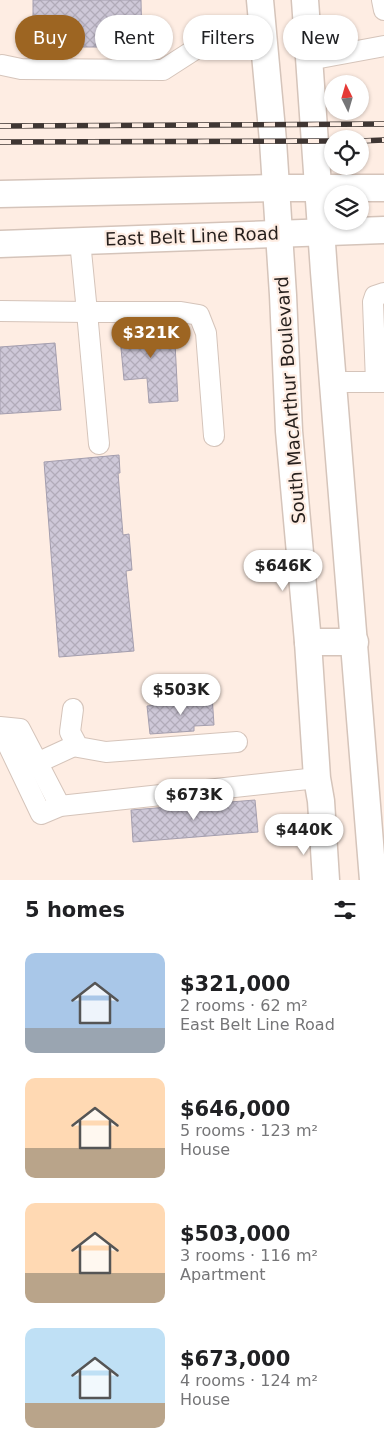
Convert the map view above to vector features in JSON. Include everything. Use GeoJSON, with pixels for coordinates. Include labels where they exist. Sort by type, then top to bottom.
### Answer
{"type":"FeatureCollection","features":[{"type":"Feature","properties":{"kind":"main road","name":"South MacArthur Boulevard"},"geometry":{"type":"LineString","coordinates":[[260,0],[272,124],[289,431],[308,642],[326,880]]}},
{"type":"Feature","properties":{"kind":"main road"},"geometry":{"type":"LineString","coordinates":[[305,0],[306,15]]}},
{"type":"Feature","properties":{"kind":"main road"},"geometry":{"type":"LineString","coordinates":[[309,60],[373,880]]}},
{"type":"Feature","properties":{"kind":"main road"},"geometry":{"type":"LineString","coordinates":[[0,194],[276,188],[384,188]]}},
{"type":"Feature","properties":{"kind":"main road","name":"East Belt Line Road"},"geometry":{"type":"LineString","coordinates":[[0,244],[384,230]]}},
{"type":"Feature","properties":{"kind":"main road"},"geometry":{"type":"LineString","coordinates":[[308,642],[355,642]]}},
{"type":"Feature","properties":{"kind":"lane"},"geometry":{"type":"LineString","coordinates":[[382,0],[384,10]]}},
{"type":"Feature","properties":{"kind":"lane"},"geometry":{"type":"LineString","coordinates":[[358,51],[384,46]]}},
{"type":"Feature","properties":{"kind":"lane"},"geometry":{"type":"LineString","coordinates":[[2,65],[21,69],[163,70],[183,58]]}},
{"type":"Feature","properties":{"kind":"lane"},"geometry":{"type":"LineString","coordinates":[[80,241],[99,444]]}},
{"type":"Feature","properties":{"kind":"lane"},"geometry":{"type":"LineString","coordinates":[[333,382],[380,382],[373,302],[375,296],[384,293]]}},
{"type":"Feature","properties":{"kind":"lane"},"geometry":{"type":"LineString","coordinates":[[0,311],[181,312],[199,315],[206,333],[214,436]]}},
{"type":"Feature","properties":{"kind":"lane"},"geometry":{"type":"LineString","coordinates":[[73,709],[70,732],[78,747],[106,752],[237,742]]}},
{"type":"Feature","properties":{"kind":"lane"},"geometry":{"type":"LineString","coordinates":[[0,728],[29,767]]}},
{"type":"Feature","properties":{"kind":"lane"},"geometry":{"type":"LineString","coordinates":[[0,728],[20,729],[41,814],[60,806],[317,778]]}},
{"type":"Feature","properties":{"kind":"lane"},"geometry":{"type":"LineString","coordinates":[[29,767],[76,745]]}},
{"type":"Feature","properties":{"kind":"building"},"geometry":{"type":"Polygon","coordinates":[[[33,0],[141,0],[141,15],[95,15],[95,47],[85,47],[85,15],[33,15],[33,0]]]}},
{"type":"Feature","properties":{"kind":"building"},"geometry":{"type":"Polygon","coordinates":[[[174,324],[178,401],[149,403],[147,378],[124,380],[119,327],[174,324]]]}},
{"type":"Feature","properties":{"kind":"building"},"geometry":{"type":"Polygon","coordinates":[[[55,343],[61,410],[0,414],[0,347],[55,343]]]}},
{"type":"Feature","properties":{"kind":"building"},"geometry":{"type":"Polygon","coordinates":[[[119,455],[120,473],[118,473],[123,535],[129,534],[132,570],[126,571],[134,651],[59,657],[44,462],[119,455]]]}},
{"type":"Feature","properties":{"kind":"building"},"geometry":{"type":"Polygon","coordinates":[[[212,695],[214,725],[194,726],[194,731],[150,734],[147,706],[184,703],[183,698],[212,695]]]}},
{"type":"Feature","properties":{"kind":"building"},"geometry":{"type":"Polygon","coordinates":[[[255,800],[258,832],[133,842],[131,810],[255,800]]]}},
{"type":"Feature","properties":{"kind":"railway"},"geometry":{"type":"LineString","coordinates":[[0,126],[384,124]]}},
{"type":"Feature","properties":{"kind":"railway"},"geometry":{"type":"LineString","coordinates":[[369,141],[384,140]]}},
{"type":"Feature","properties":{"kind":"railway"},"geometry":{"type":"LineString","coordinates":[[0,142],[324,141]]}}]}
